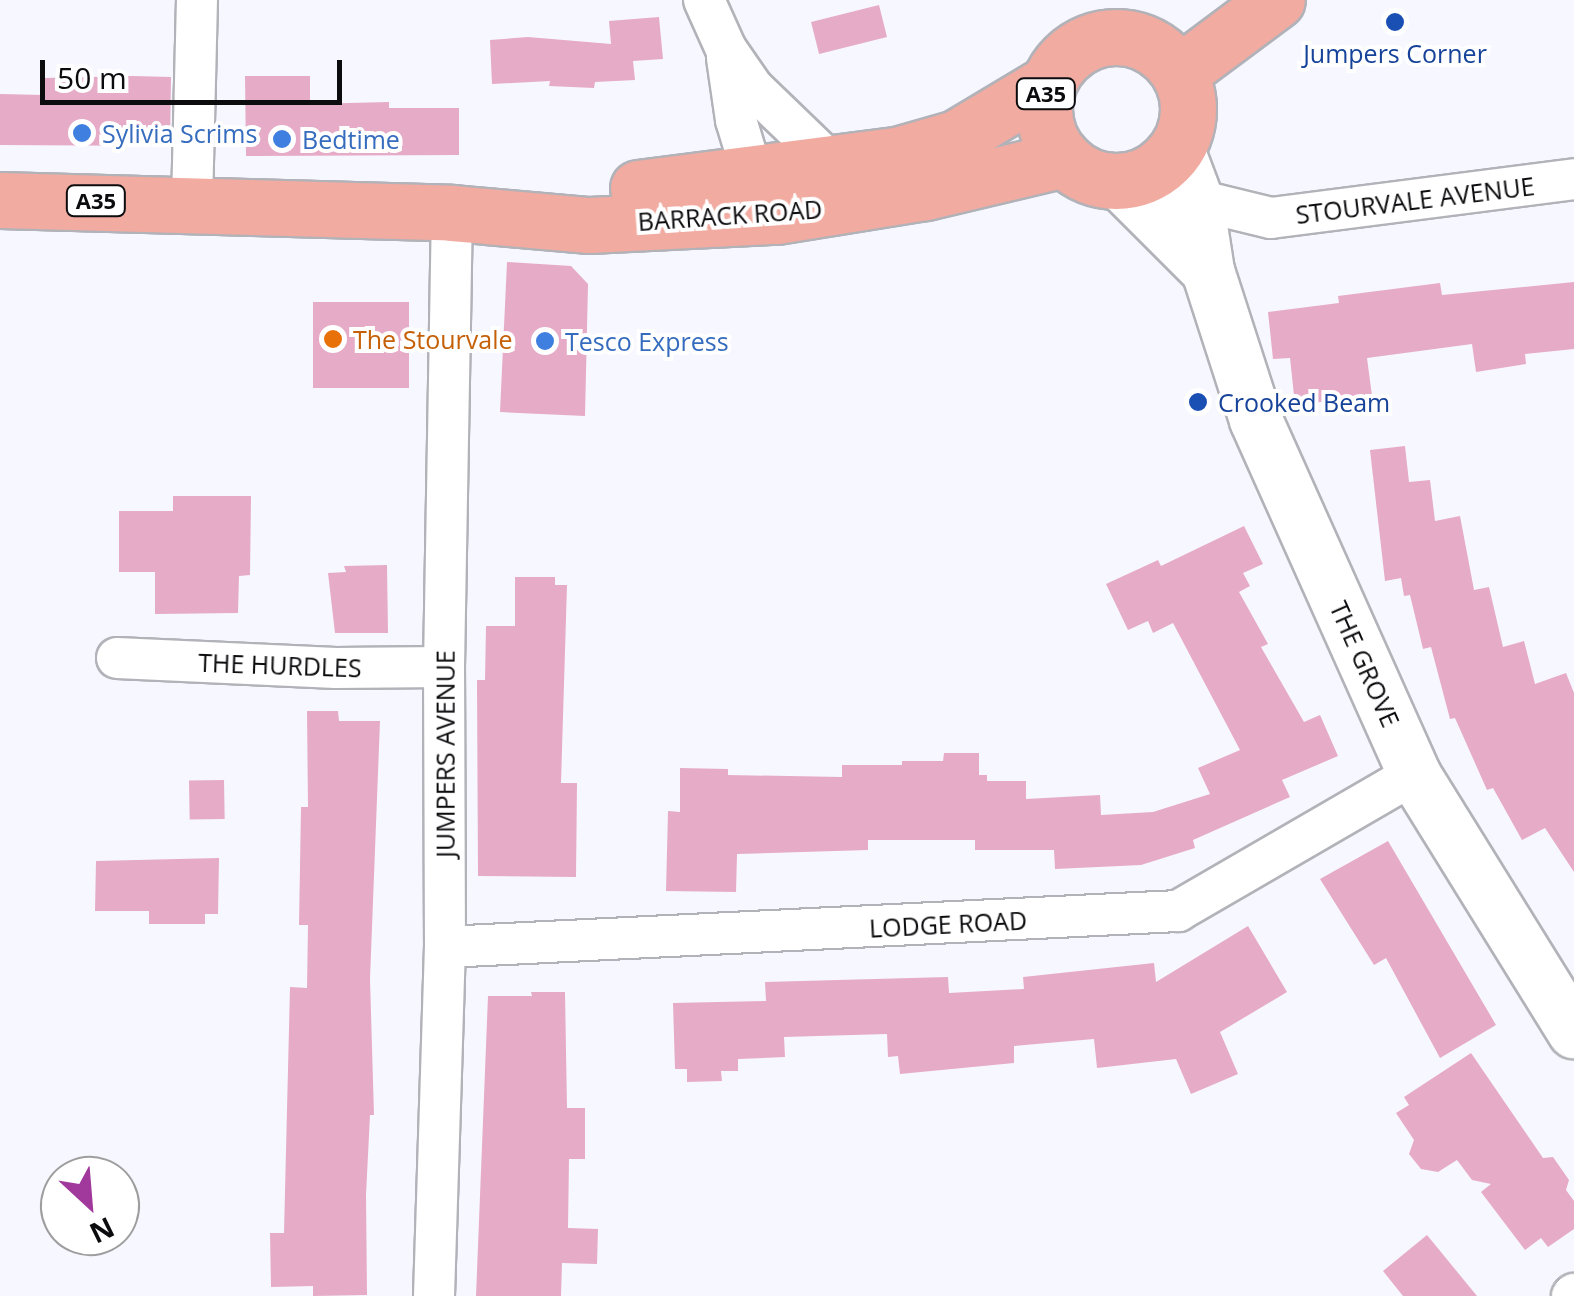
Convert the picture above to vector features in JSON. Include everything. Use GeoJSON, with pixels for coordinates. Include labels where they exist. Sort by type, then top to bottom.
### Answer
{"type":"FeatureCollection","features":[{"type":"Feature","properties":{"kind":"main road"},"geometry":{"type":"LineString","coordinates":[[1064,159],[1098,179],[1141,176],[1161,165],[1177,147],[1187,110],[1179,73],[1277,0]]}},
{"type":"Feature","properties":{"kind":"main road","name":"A35"},"geometry":{"type":"LineString","coordinates":[[1064,159],[1045,124],[1048,84],[1062,60],[1084,44],[1110,36],[1137,39],[1162,52],[1179,73]]}},
{"type":"Feature","properties":{"kind":"main road","name":"BARRACK ROAD"},"geometry":{"type":"LineString","coordinates":[[772,195],[834,166],[956,138],[1048,84]]}},
{"type":"Feature","properties":{"kind":"main road","name":"BARRACK ROAD"},"geometry":{"type":"LineString","coordinates":[[0,200],[192,204],[339,213],[452,212],[772,195],[926,192],[1064,159]]}},
{"type":"Feature","properties":{"kind":"street"},"geometry":{"type":"LineString","coordinates":[[192,204],[197,0]]}},
{"type":"Feature","properties":{"kind":"street"},"geometry":{"type":"LineString","coordinates":[[704,0],[726,49],[753,88],[834,166]]}},
{"type":"Feature","properties":{"kind":"street"},"geometry":{"type":"LineString","coordinates":[[726,49],[736,120],[772,195]]}},
{"type":"Feature","properties":{"kind":"street","name":"THE GROVE"},"geometry":{"type":"LineString","coordinates":[[1177,147],[1197,200],[1208,271],[1256,420],[1414,774],[1574,1032]]}},
{"type":"Feature","properties":{"kind":"street","name":"STOURVALE AVENUE"},"geometry":{"type":"LineString","coordinates":[[1197,200],[1271,218],[1574,179]]}},
{"type":"Feature","properties":{"kind":"street","name":"THE GROVE"},"geometry":{"type":"LineString","coordinates":[[1118,180],[1208,271]]}},
{"type":"Feature","properties":{"kind":"street","name":"JUMPERS AVENUE"},"geometry":{"type":"LineString","coordinates":[[434,1296],[445,947],[444,667],[452,212]]}},
{"type":"Feature","properties":{"kind":"street","name":"THE HURDLES"},"geometry":{"type":"LineString","coordinates":[[116,658],[336,668],[444,667]]}},
{"type":"Feature","properties":{"kind":"street","name":"LODGE ROAD"},"geometry":{"type":"LineString","coordinates":[[445,947],[1178,911],[1414,774]]}},
{"type":"Feature","properties":{"kind":"building"},"geometry":{"type":"Polygon","coordinates":[[[879,5],[887,37],[819,54],[811,22],[879,5]]]}},
{"type":"Feature","properties":{"kind":"building"},"geometry":{"type":"Polygon","coordinates":[[[659,17],[663,59],[633,61],[635,80],[595,82],[594,88],[549,86],[550,81],[492,84],[490,40],[528,37],[611,44],[609,21],[659,17]]]}},
{"type":"Feature","properties":{"kind":"building"},"geometry":{"type":"Polygon","coordinates":[[[245,76],[310,76],[310,104],[389,102],[389,108],[459,108],[459,155],[246,156],[245,76]]]}},
{"type":"Feature","properties":{"kind":"building"},"geometry":{"type":"Polygon","coordinates":[[[171,77],[170,146],[0,145],[0,94],[44,95],[44,78],[171,77]]]}},
{"type":"Feature","properties":{"kind":"building","name":"Tesco Express"},"geometry":{"type":"Polygon","coordinates":[[[507,262],[571,266],[588,284],[585,416],[500,412],[507,262]]]}},
{"type":"Feature","properties":{"kind":"building"},"geometry":{"type":"Polygon","coordinates":[[[1574,282],[1574,349],[1525,354],[1526,364],[1476,372],[1472,344],[1367,358],[1372,396],[1295,405],[1290,358],[1273,359],[1268,312],[1339,303],[1338,296],[1440,283],[1442,295],[1574,282]]]}},
{"type":"Feature","properties":{"kind":"building"},"geometry":{"type":"Polygon","coordinates":[[[313,302],[409,302],[409,388],[313,388],[313,302]]]}},
{"type":"Feature","properties":{"kind":"building"},"geometry":{"type":"Polygon","coordinates":[[[1405,446],[1409,482],[1430,480],[1435,521],[1460,516],[1474,590],[1489,587],[1503,647],[1524,641],[1535,684],[1566,673],[1574,693],[1574,872],[1545,828],[1522,840],[1493,788],[1487,790],[1455,718],[1450,719],[1431,647],[1423,649],[1410,595],[1404,596],[1401,578],[1385,581],[1370,450],[1405,446]]]}},
{"type":"Feature","properties":{"kind":"building"},"geometry":{"type":"Polygon","coordinates":[[[173,496],[251,496],[250,575],[239,576],[238,613],[155,614],[155,572],[119,572],[119,511],[173,511],[173,496]]]}},
{"type":"Feature","properties":{"kind":"building"},"geometry":{"type":"Polygon","coordinates":[[[1244,526],[1263,564],[1243,573],[1250,586],[1239,592],[1268,644],[1261,647],[1304,722],[1320,715],[1338,756],[1282,780],[1290,797],[1193,840],[1195,848],[1141,865],[1055,869],[1054,850],[975,850],[975,840],[868,840],[868,850],[737,854],[736,892],[666,891],[668,811],[680,812],[680,768],[728,769],[728,775],[842,777],[842,765],[902,765],[902,761],[943,761],[944,753],[979,753],[979,775],[987,775],[987,781],[1026,781],[1026,799],[1100,795],[1101,815],[1153,812],[1210,794],[1198,768],[1240,750],[1173,623],[1153,633],[1148,621],[1128,630],[1106,584],[1158,560],[1161,566],[1244,526]]]}},
{"type":"Feature","properties":{"kind":"building"},"geometry":{"type":"Polygon","coordinates":[[[387,565],[388,633],[335,633],[328,573],[346,572],[344,566],[387,565]]]}},
{"type":"Feature","properties":{"kind":"building"},"geometry":{"type":"Polygon","coordinates":[[[515,577],[555,577],[555,585],[567,585],[561,783],[577,783],[576,877],[478,876],[477,680],[485,680],[486,626],[515,626],[515,577]]]}},
{"type":"Feature","properties":{"kind":"building"},"geometry":{"type":"Polygon","coordinates":[[[307,711],[338,711],[339,721],[380,721],[370,979],[374,1115],[370,1115],[366,1195],[367,1295],[313,1296],[313,1286],[271,1287],[270,1233],[284,1233],[290,987],[307,988],[308,925],[299,925],[301,807],[308,807],[307,711]]]}},
{"type":"Feature","properties":{"kind":"building"},"geometry":{"type":"Polygon","coordinates":[[[224,780],[225,819],[190,820],[189,781],[224,780]]]}},
{"type":"Feature","properties":{"kind":"building"},"geometry":{"type":"Polygon","coordinates":[[[1388,841],[1496,1025],[1440,1058],[1386,958],[1374,965],[1320,879],[1388,841]]]}},
{"type":"Feature","properties":{"kind":"building"},"geometry":{"type":"Polygon","coordinates":[[[219,858],[218,914],[205,914],[205,924],[149,924],[149,911],[95,911],[96,861],[219,858]]]}},
{"type":"Feature","properties":{"kind":"building"},"geometry":{"type":"Polygon","coordinates":[[[1248,926],[1287,992],[1220,1032],[1238,1074],[1191,1094],[1176,1059],[1097,1068],[1094,1039],[1014,1046],[1014,1063],[900,1074],[898,1056],[888,1057],[887,1034],[784,1037],[785,1057],[738,1059],[738,1071],[721,1071],[722,1081],[687,1082],[687,1069],[675,1069],[673,1003],[766,1001],[765,982],[948,977],[949,993],[1024,989],[1023,977],[1154,963],[1156,982],[1248,926]]]}},
{"type":"Feature","properties":{"kind":"building"},"geometry":{"type":"Polygon","coordinates":[[[531,992],[565,992],[567,1108],[585,1108],[585,1159],[569,1159],[568,1228],[598,1229],[597,1264],[562,1263],[561,1296],[476,1296],[488,996],[532,996],[531,992]]]}},
{"type":"Feature","properties":{"kind":"building"},"geometry":{"type":"Polygon","coordinates":[[[1471,1053],[1543,1158],[1553,1157],[1569,1180],[1566,1190],[1574,1201],[1574,1229],[1548,1247],[1541,1238],[1525,1250],[1481,1192],[1491,1184],[1472,1180],[1457,1160],[1438,1172],[1421,1169],[1409,1154],[1414,1140],[1396,1113],[1409,1105],[1404,1097],[1471,1053]]]}},
{"type":"Feature","properties":{"kind":"building"},"geometry":{"type":"Polygon","coordinates":[[[1427,1235],[1477,1296],[1403,1296],[1383,1271],[1427,1235]]]}},
{"type":"Feature","properties":{"kind":"place","name":"Jumpers Corner"},"geometry":{"type":"Point","coordinates":[1395,22]}},
{"type":"Feature","properties":{"kind":"place","name":"Sylivia Scrims"},"geometry":{"type":"Point","coordinates":[82,133]}},
{"type":"Feature","properties":{"kind":"place","name":"Bedtime"},"geometry":{"type":"Point","coordinates":[282,139]}},
{"type":"Feature","properties":{"kind":"place","name":"The Stourvale"},"geometry":{"type":"Point","coordinates":[333,339]}},
{"type":"Feature","properties":{"kind":"place","name":"Tesco Express"},"geometry":{"type":"Point","coordinates":[545,341]}},
{"type":"Feature","properties":{"kind":"place","name":"Crooked Beam"},"geometry":{"type":"Point","coordinates":[1198,402]}}]}
